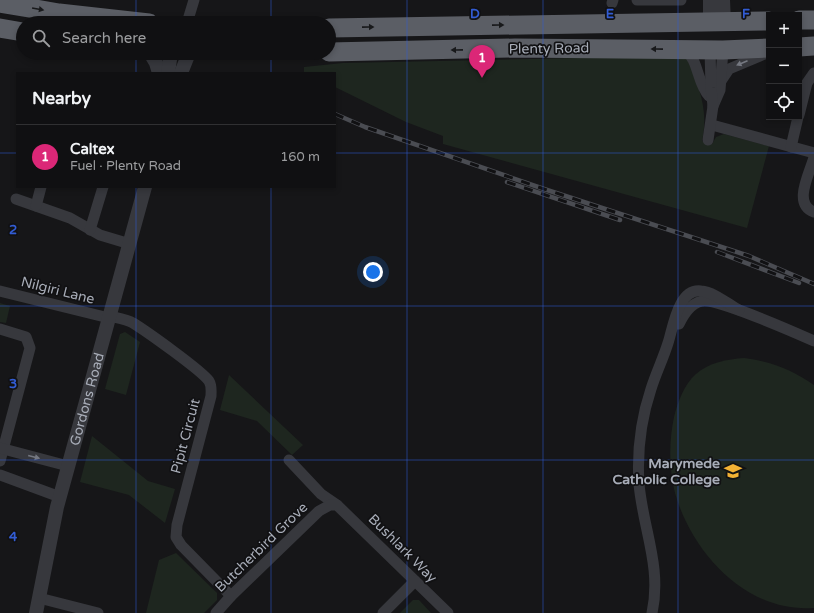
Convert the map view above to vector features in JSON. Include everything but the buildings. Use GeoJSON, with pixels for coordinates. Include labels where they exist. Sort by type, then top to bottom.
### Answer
{"type":"FeatureCollection","features":[{"type":"Feature","properties":{"kind":"highway"},"geometry":{"type":"LineString","coordinates":[[0,3],[86,16]]}},
{"type":"Feature","properties":{"kind":"highway"},"geometry":{"type":"LineString","coordinates":[[802,20],[814,20]]}},
{"type":"Feature","properties":{"kind":"highway","name":"Plenty Road"},"geometry":{"type":"LineString","coordinates":[[336,28],[766,21]]}},
{"type":"Feature","properties":{"kind":"highway"},"geometry":{"type":"LineString","coordinates":[[716,49],[717,22]]}},
{"type":"Feature","properties":{"kind":"highway"},"geometry":{"type":"LineString","coordinates":[[0,28],[16,31]]}},
{"type":"Feature","properties":{"kind":"highway"},"geometry":{"type":"LineString","coordinates":[[802,47],[814,46]]}},
{"type":"Feature","properties":{"kind":"highway","name":"Plenty Road"},"geometry":{"type":"LineString","coordinates":[[336,52],[522,48],[766,48]]}},
{"type":"Feature","properties":{"kind":"street"},"geometry":{"type":"LineString","coordinates":[[190,16],[194,0]]}},
{"type":"Feature","properties":{"kind":"street"},"geometry":{"type":"LineString","coordinates":[[637,0],[681,0]]}},
{"type":"Feature","properties":{"kind":"street"},"geometry":{"type":"LineString","coordinates":[[710,0],[717,22]]}},
{"type":"Feature","properties":{"kind":"street"},"geometry":{"type":"LineString","coordinates":[[717,22],[723,0]]}},
{"type":"Feature","properties":{"kind":"street"},"geometry":{"type":"LineString","coordinates":[[685,49],[692,57],[705,91],[713,101]]}},
{"type":"Feature","properties":{"kind":"street"},"geometry":{"type":"LineString","coordinates":[[716,49],[721,81]]}},
{"type":"Feature","properties":{"kind":"street"},"geometry":{"type":"LineString","coordinates":[[708,140],[712,124],[716,49]]}},
{"type":"Feature","properties":{"kind":"street"},"geometry":{"type":"LineString","coordinates":[[713,101],[719,96],[721,81],[725,72],[733,67],[766,53]]}},
{"type":"Feature","properties":{"kind":"street"},"geometry":{"type":"LineString","coordinates":[[154,60],[159,72]]}},
{"type":"Feature","properties":{"kind":"street"},"geometry":{"type":"LineString","coordinates":[[168,72],[170,60]]}},
{"type":"Feature","properties":{"kind":"street"},"geometry":{"type":"LineString","coordinates":[[181,72],[186,60]]}},
{"type":"Feature","properties":{"kind":"street"},"geometry":{"type":"LineString","coordinates":[[802,104],[807,83],[814,74]]}},
{"type":"Feature","properties":{"kind":"street"},"geometry":{"type":"LineString","coordinates":[[791,147],[798,120]]}},
{"type":"Feature","properties":{"kind":"street"},"geometry":{"type":"LineString","coordinates":[[712,124],[814,153]]}},
{"type":"Feature","properties":{"kind":"street"},"geometry":{"type":"LineString","coordinates":[[814,157],[803,197],[805,207],[814,212]]}},
{"type":"Feature","properties":{"kind":"street"},"geometry":{"type":"LineString","coordinates":[[36,206],[42,188]]}},
{"type":"Feature","properties":{"kind":"street"},"geometry":{"type":"LineString","coordinates":[[90,230],[103,188]]}},
{"type":"Feature","properties":{"kind":"street","name":"Gordons Road"},"geometry":{"type":"LineString","coordinates":[[36,613],[60,497],[130,244],[144,188]]}},
{"type":"Feature","properties":{"kind":"street"},"geometry":{"type":"LineString","coordinates":[[16,199],[70,218],[100,235],[130,244]]}},
{"type":"Feature","properties":{"kind":"street","name":"Nilgiri Lane"},"geometry":{"type":"LineString","coordinates":[[0,290],[109,317]]}},
{"type":"Feature","properties":{"kind":"street"},"geometry":{"type":"LineString","coordinates":[[668,344],[678,309],[682,301],[692,293],[701,291],[713,295],[739,310],[814,341]]}},
{"type":"Feature","properties":{"kind":"street"},"geometry":{"type":"LineString","coordinates":[[652,613],[655,573],[640,493],[639,460],[646,408],[656,373],[668,344],[685,312],[694,304],[704,301],[739,310]]}},
{"type":"Feature","properties":{"kind":"street","name":"Pipit Circuit"},"geometry":{"type":"LineString","coordinates":[[109,317],[128,321],[138,327],[209,381],[212,388],[211,396],[177,525],[176,537],[181,545],[231,596]]}},
{"type":"Feature","properties":{"kind":"street"},"geometry":{"type":"LineString","coordinates":[[0,329],[26,337],[30,348],[0,461]]}},
{"type":"Feature","properties":{"kind":"street"},"geometry":{"type":"LineString","coordinates":[[2,449],[68,466]]}},
{"type":"Feature","properties":{"kind":"street","name":"Bushlark Way"},"geometry":{"type":"LineString","coordinates":[[289,460],[321,494],[448,613]]}},
{"type":"Feature","properties":{"kind":"street"},"geometry":{"type":"LineString","coordinates":[[0,475],[60,497]]}},
{"type":"Feature","properties":{"kind":"street","name":"Butcherbird Grove"},"geometry":{"type":"LineString","coordinates":[[216,613],[231,596],[319,511],[333,505]]}},
{"type":"Feature","properties":{"kind":"street"},"geometry":{"type":"LineString","coordinates":[[384,613],[415,581]]}},
{"type":"Feature","properties":{"kind":"street"},"geometry":{"type":"LineString","coordinates":[[39,598],[98,613]]}},
{"type":"Feature","properties":{"kind":"shaded area"},"geometry":{"type":"Polygon","coordinates":[[[623,57],[687,58],[702,99],[704,130],[702,141],[712,144],[716,137],[724,134],[769,146],[747,228],[443,144],[443,136],[406,122],[336,87],[336,72],[304,72],[304,67],[343,63],[623,57]]]}},
{"type":"Feature","properties":{"kind":"shaded area"},"geometry":{"type":"Polygon","coordinates":[[[0,303],[10,306],[6,323],[0,322],[0,303]]]}},
{"type":"Feature","properties":{"kind":"shaded area"},"geometry":{"type":"Polygon","coordinates":[[[125,332],[140,342],[126,395],[105,389],[120,334],[125,332]]]}},
{"type":"Feature","properties":{"kind":"shaded area","name":"Marymede Catholic College"},"geometry":{"type":"Polygon","coordinates":[[[744,358],[763,361],[781,367],[814,385],[814,608],[789,607],[765,600],[743,588],[723,573],[706,554],[692,534],[681,512],[674,489],[670,462],[670,444],[674,417],[685,388],[696,374],[706,367],[731,359],[744,358]]]}},
{"type":"Feature","properties":{"kind":"shaded area"},"geometry":{"type":"Polygon","coordinates":[[[229,375],[303,445],[292,455],[257,421],[220,410],[229,375]]]}},
{"type":"Feature","properties":{"kind":"shaded area"},"geometry":{"type":"Polygon","coordinates":[[[92,436],[148,481],[175,489],[165,523],[129,495],[80,482],[92,436]]]}},
{"type":"Feature","properties":{"kind":"shaded area"},"geometry":{"type":"Polygon","coordinates":[[[176,553],[217,593],[217,600],[204,613],[146,613],[159,560],[176,553]]]}},
{"type":"Feature","properties":{"kind":"shaded area"},"geometry":{"type":"Polygon","coordinates":[[[413,600],[419,600],[431,613],[400,613],[413,600]]]}},
{"type":"Feature","properties":{"kind":"railway"},"geometry":{"type":"LineString","coordinates":[[336,114],[365,127],[544,189],[749,256],[814,284]]}},
{"type":"Feature","properties":{"kind":"railway"},"geometry":{"type":"LineString","coordinates":[[507,182],[620,220]]}},
{"type":"Feature","properties":{"kind":"railway"},"geometry":{"type":"LineString","coordinates":[[717,252],[799,283]]}},
{"type":"Feature","properties":{"kind":"place","name":"Caltex"},"geometry":{"type":"Point","coordinates":[482,78]}},
{"type":"Feature","properties":{"kind":"place","name":"Marymede Catholic College"},"geometry":{"type":"Point","coordinates":[733,471]}}]}
